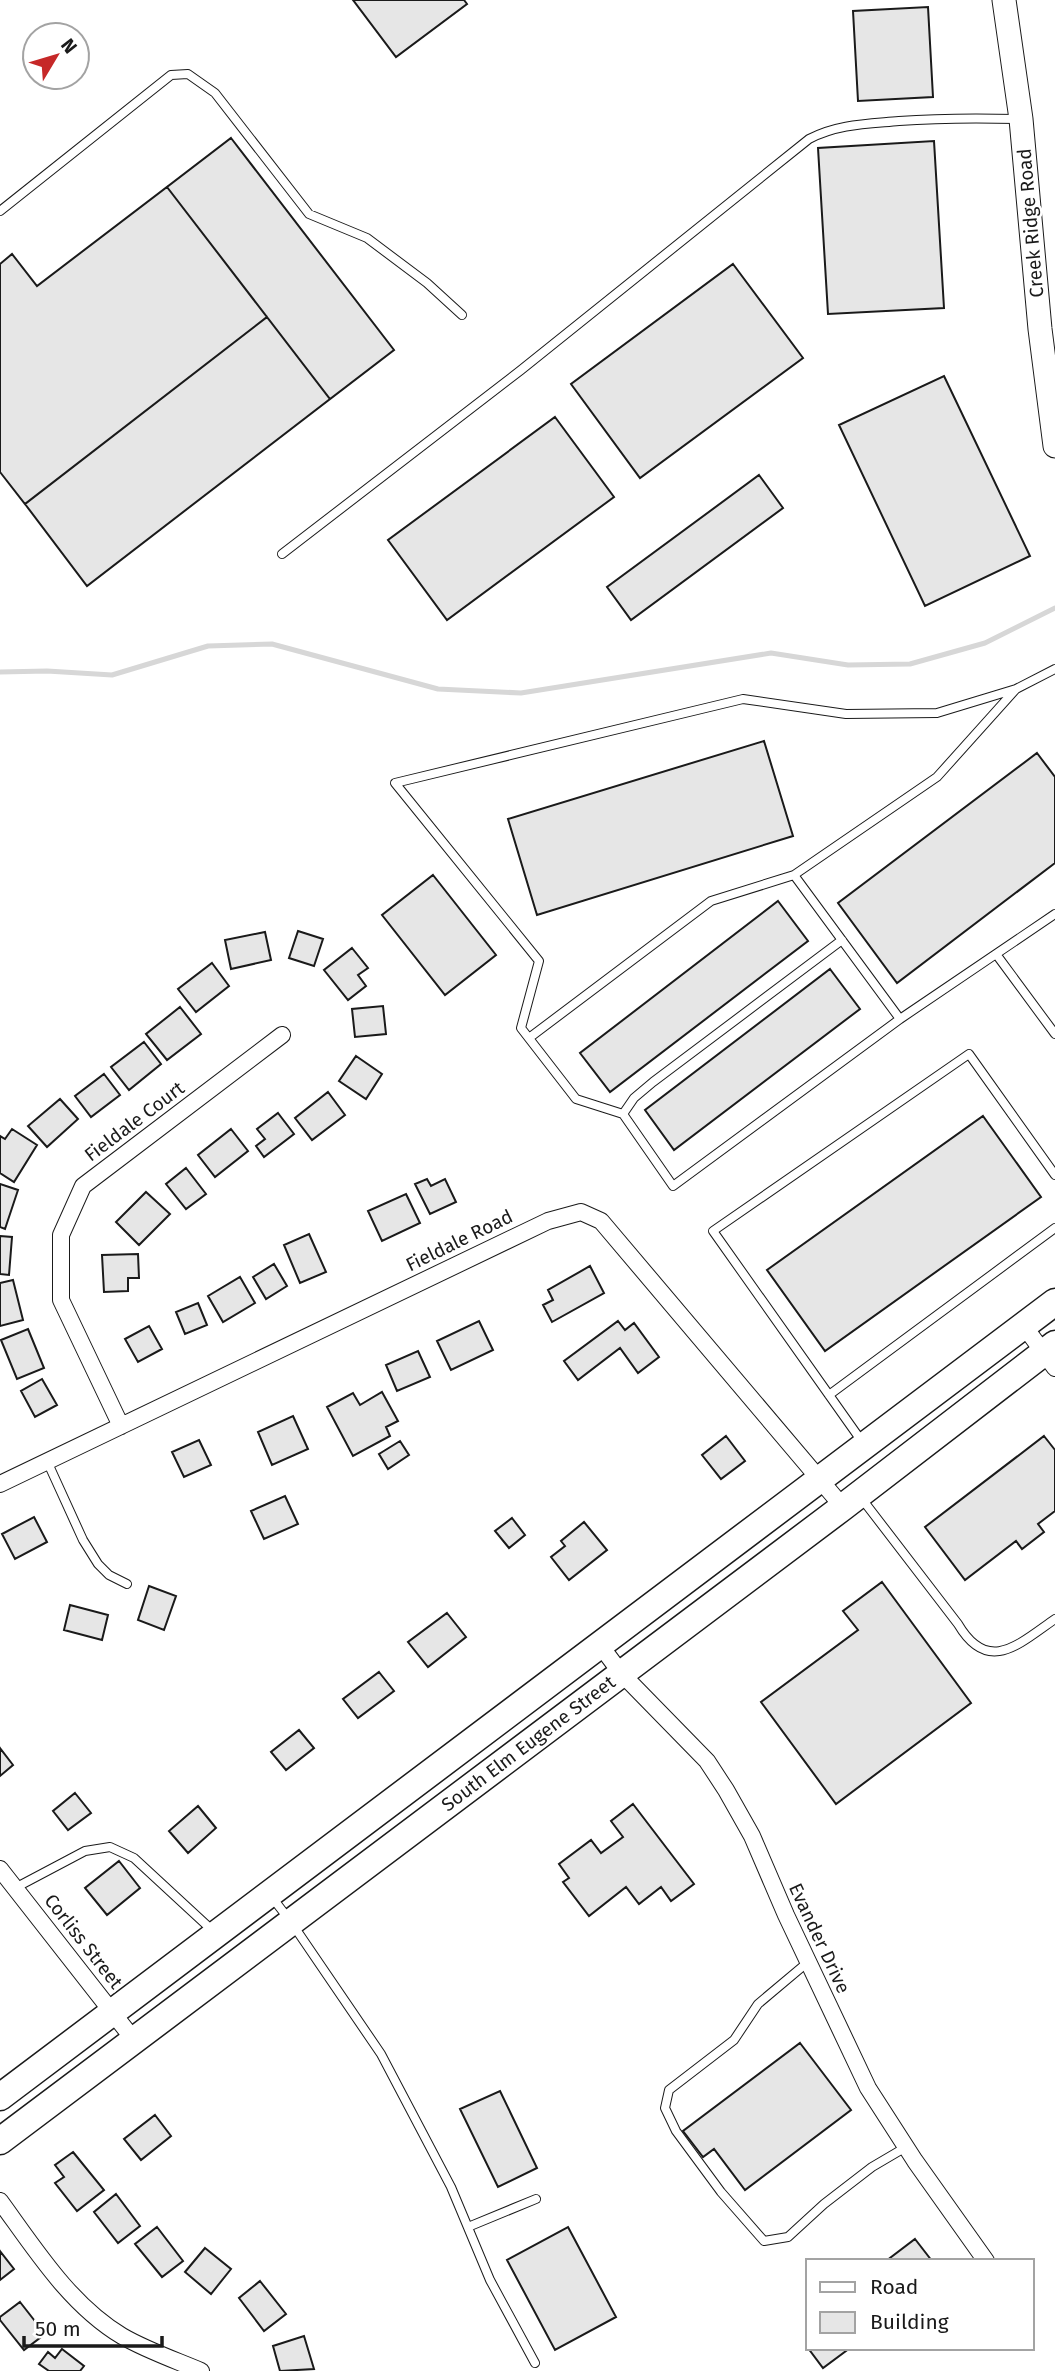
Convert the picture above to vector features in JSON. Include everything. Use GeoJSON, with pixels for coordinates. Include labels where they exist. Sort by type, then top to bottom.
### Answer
{"type":"FeatureCollection","features":[{"type":"Feature","properties":{"kind":"main road","name":"Creek Ridge Road"},"geometry":{"type":"LineString","coordinates":[[1004,0],[1021,119],[1040,329],[1055,446]]}},
{"type":"Feature","properties":{"kind":"main road","name":"South Elm Eugene Street"},"geometry":{"type":"LineString","coordinates":[[0,2097],[1055,1302]]}},
{"type":"Feature","properties":{"kind":"main road","name":"South Elm Eugene Street"},"geometry":{"type":"LineString","coordinates":[[0,2141],[621,1673],[1051,1355]]}},
{"type":"Feature","properties":{"kind":"street","name":"Fieldale Court"},"geometry":{"type":"LineString","coordinates":[[121,1426],[61,1300],[61,1235],[83,1186],[282,1035]]}},
{"type":"Feature","properties":{"kind":"street","name":"Fieldale Road"},"geometry":{"type":"LineString","coordinates":[[0,1484],[548,1221],[581,1212],[601,1221],[819,1480],[851,1501]]}},
{"type":"Feature","properties":{"kind":"street"},"geometry":{"type":"LineString","coordinates":[[1024,1326],[1051,1355]]}},
{"type":"Feature","properties":{"kind":"street","name":"Evander Drive"},"geometry":{"type":"LineString","coordinates":[[600,1645],[621,1673],[707,1761],[726,1790],[752,1836],[868,2088],[985,2259]]}},
{"type":"Feature","properties":{"kind":"street","name":"Corliss Street"},"geometry":{"type":"LineString","coordinates":[[0,1869],[134,2040]]}},
{"type":"Feature","properties":{"kind":"street"},"geometry":{"type":"LineString","coordinates":[[0,2201],[40,2256],[80,2303],[122,2336],[201,2371]]}},
{"type":"Feature","properties":{"kind":"lane"},"geometry":{"type":"LineString","coordinates":[[0,211],[171,75],[188,74],[215,93],[309,214],[367,238],[427,283],[462,315]]}},
{"type":"Feature","properties":{"kind":"lane"},"geometry":{"type":"LineString","coordinates":[[282,554],[521,370],[809,139],[835,127],[862,124],[955,117],[1021,119]]}},
{"type":"Feature","properties":{"kind":"lane"},"geometry":{"type":"LineString","coordinates":[[1055,669],[1016,689],[937,713],[846,714],[743,699],[395,783],[539,961],[521,1028],[576,1099],[623,1114],[673,1186],[900,1019],[1055,914]]}},
{"type":"Feature","properties":{"kind":"lane"},"geometry":{"type":"LineString","coordinates":[[529,1038],[711,901],[794,875],[937,776],[1016,689]]}},
{"type":"Feature","properties":{"kind":"lane"},"geometry":{"type":"LineString","coordinates":[[794,875],[900,1019]]}},
{"type":"Feature","properties":{"kind":"lane"},"geometry":{"type":"LineString","coordinates":[[623,1114],[634,1098],[653,1082],[842,940]]}},
{"type":"Feature","properties":{"kind":"lane"},"geometry":{"type":"LineString","coordinates":[[996,954],[1055,1034]]}},
{"type":"Feature","properties":{"kind":"lane"},"geometry":{"type":"LineString","coordinates":[[865,1445],[713,1231],[969,1054],[1055,1175]]}},
{"type":"Feature","properties":{"kind":"lane"},"geometry":{"type":"LineString","coordinates":[[830,1395],[1055,1228]]}},
{"type":"Feature","properties":{"kind":"lane"},"geometry":{"type":"LineString","coordinates":[[47,1461],[83,1540],[98,1564],[109,1575],[127,1584]]}},
{"type":"Feature","properties":{"kind":"lane"},"geometry":{"type":"LineString","coordinates":[[851,1501],[958,1624],[966,1639],[979,1649],[995,1653],[1019,1644],[1055,1619]]}},
{"type":"Feature","properties":{"kind":"lane"},"geometry":{"type":"LineString","coordinates":[[15,1888],[85,1851],[110,1847],[134,1858],[216,1934]]}},
{"type":"Feature","properties":{"kind":"lane"},"geometry":{"type":"LineString","coordinates":[[270,1894],[381,2054],[451,2187],[491,2280],[535,2363]]}},
{"type":"Feature","properties":{"kind":"lane"},"geometry":{"type":"LineString","coordinates":[[808,1962],[758,2004],[734,2040],[669,2090],[665,2108],[676,2131],[721,2192],[764,2241],[788,2237],[824,2204],[872,2167],[906,2147]]}},
{"type":"Feature","properties":{"kind":"lane"},"geometry":{"type":"LineString","coordinates":[[468,2227],[536,2199]]}},
{"type":"Feature","properties":{"kind":"building"},"geometry":{"type":"Polygon","coordinates":[[[353,0],[464,0],[467,4],[396,57],[353,0]]]}},
{"type":"Feature","properties":{"kind":"building"},"geometry":{"type":"Polygon","coordinates":[[[928,7],[933,97],[858,101],[853,11],[928,7]]]}},
{"type":"Feature","properties":{"kind":"building"},"geometry":{"type":"Polygon","coordinates":[[[231,138],[394,350],[330,399],[167,187],[231,138]]]}},
{"type":"Feature","properties":{"kind":"building"},"geometry":{"type":"Polygon","coordinates":[[[934,141],[944,308],[828,314],[818,148],[934,141]]]}},
{"type":"Feature","properties":{"kind":"building"},"geometry":{"type":"Polygon","coordinates":[[[167,187],[267,317],[25,504],[0,472],[0,264],[12,254],[37,286],[167,187]]]}},
{"type":"Feature","properties":{"kind":"building"},"geometry":{"type":"Polygon","coordinates":[[[733,264],[803,358],[640,478],[571,384],[733,264]]]}},
{"type":"Feature","properties":{"kind":"building"},"geometry":{"type":"Polygon","coordinates":[[[267,317],[330,399],[87,586],[25,504],[267,317]]]}},
{"type":"Feature","properties":{"kind":"building"},"geometry":{"type":"Polygon","coordinates":[[[944,376],[1030,556],[925,606],[839,425],[944,376]]]}},
{"type":"Feature","properties":{"kind":"building"},"geometry":{"type":"Polygon","coordinates":[[[555,417],[614,497],[447,620],[388,540],[555,417]]]}},
{"type":"Feature","properties":{"kind":"building"},"geometry":{"type":"Polygon","coordinates":[[[759,475],[783,508],[631,620],[607,587],[759,475]]]}},
{"type":"Feature","properties":{"kind":"building"},"geometry":{"type":"Polygon","coordinates":[[[764,741],[793,836],[537,915],[508,819],[764,741]]]}},
{"type":"Feature","properties":{"kind":"building"},"geometry":{"type":"Polygon","coordinates":[[[1037,753],[1055,777],[1055,863],[897,983],[838,903],[1037,753]]]}},
{"type":"Feature","properties":{"kind":"building"},"geometry":{"type":"Polygon","coordinates":[[[433,875],[496,955],[445,995],[382,915],[433,875]]]}},
{"type":"Feature","properties":{"kind":"building"},"geometry":{"type":"Polygon","coordinates":[[[778,901],[808,941],[610,1092],[580,1053],[778,901]]]}},
{"type":"Feature","properties":{"kind":"building"},"geometry":{"type":"Polygon","coordinates":[[[298,931],[323,939],[314,966],[289,958],[298,931]]]}},
{"type":"Feature","properties":{"kind":"building"},"geometry":{"type":"Polygon","coordinates":[[[265,932],[271,960],[231,969],[225,940],[265,932]]]}},
{"type":"Feature","properties":{"kind":"building"},"geometry":{"type":"Polygon","coordinates":[[[352,948],[368,968],[358,975],[366,986],[348,1000],[324,970],[352,948]]]}},
{"type":"Feature","properties":{"kind":"building"},"geometry":{"type":"Polygon","coordinates":[[[212,963],[229,986],[196,1012],[178,989],[212,963]]]}},
{"type":"Feature","properties":{"kind":"building"},"geometry":{"type":"Polygon","coordinates":[[[830,969],[860,1009],[674,1150],[645,1110],[830,969]]]}},
{"type":"Feature","properties":{"kind":"building"},"geometry":{"type":"Polygon","coordinates":[[[383,1006],[386,1034],[355,1037],[352,1009],[383,1006]]]}},
{"type":"Feature","properties":{"kind":"building"},"geometry":{"type":"Polygon","coordinates":[[[180,1007],[201,1034],[167,1060],[146,1034],[180,1007]]]}},
{"type":"Feature","properties":{"kind":"building"},"geometry":{"type":"Polygon","coordinates":[[[144,1042],[161,1064],[129,1090],[111,1067],[144,1042]]]}},
{"type":"Feature","properties":{"kind":"building"},"geometry":{"type":"Polygon","coordinates":[[[356,1056],[382,1074],[366,1099],[339,1081],[356,1056]]]}},
{"type":"Feature","properties":{"kind":"building"},"geometry":{"type":"Polygon","coordinates":[[[104,1074],[120,1095],[91,1117],[75,1096],[104,1074]]]}},
{"type":"Feature","properties":{"kind":"building"},"geometry":{"type":"Polygon","coordinates":[[[328,1092],[345,1115],[312,1140],[295,1118],[328,1092]]]}},
{"type":"Feature","properties":{"kind":"building"},"geometry":{"type":"Polygon","coordinates":[[[60,1099],[78,1119],[47,1147],[28,1126],[60,1099]]]}},
{"type":"Feature","properties":{"kind":"building"},"geometry":{"type":"Polygon","coordinates":[[[278,1113],[294,1134],[264,1157],[256,1146],[265,1139],[257,1129],[278,1113]]]}},
{"type":"Feature","properties":{"kind":"building"},"geometry":{"type":"Polygon","coordinates":[[[983,1116],[1041,1197],[825,1351],[767,1270],[983,1116]]]}},
{"type":"Feature","properties":{"kind":"building"},"geometry":{"type":"Polygon","coordinates":[[[12,1129],[37,1145],[14,1182],[0,1173],[0,1136],[5,1139],[12,1129]]]}},
{"type":"Feature","properties":{"kind":"building"},"geometry":{"type":"Polygon","coordinates":[[[231,1129],[248,1151],[215,1177],[198,1155],[231,1129]]]}},
{"type":"Feature","properties":{"kind":"building"},"geometry":{"type":"Polygon","coordinates":[[[186,1168],[206,1194],[186,1209],[166,1184],[186,1168]]]}},
{"type":"Feature","properties":{"kind":"building"},"geometry":{"type":"Polygon","coordinates":[[[427,1179],[431,1186],[445,1179],[456,1202],[430,1214],[415,1184],[427,1179]]]}},
{"type":"Feature","properties":{"kind":"building"},"geometry":{"type":"Polygon","coordinates":[[[0,1184],[18,1190],[5,1229],[0,1227],[0,1184]]]}},
{"type":"Feature","properties":{"kind":"building"},"geometry":{"type":"Polygon","coordinates":[[[146,1192],[170,1214],[139,1245],[116,1222],[146,1192]]]}},
{"type":"Feature","properties":{"kind":"building"},"geometry":{"type":"Polygon","coordinates":[[[406,1194],[420,1223],[382,1241],[368,1211],[406,1194]]]}},
{"type":"Feature","properties":{"kind":"building"},"geometry":{"type":"Polygon","coordinates":[[[309,1234],[326,1272],[300,1283],[284,1245],[309,1234]]]}},
{"type":"Feature","properties":{"kind":"building"},"geometry":{"type":"Polygon","coordinates":[[[0,1236],[12,1237],[9,1275],[0,1274],[0,1236]]]}},
{"type":"Feature","properties":{"kind":"building"},"geometry":{"type":"Polygon","coordinates":[[[138,1254],[139,1278],[128,1278],[128,1291],[104,1292],[102,1255],[138,1254]]]}},
{"type":"Feature","properties":{"kind":"building"},"geometry":{"type":"Polygon","coordinates":[[[274,1264],[287,1286],[266,1299],[253,1277],[274,1264]]]}},
{"type":"Feature","properties":{"kind":"building"},"geometry":{"type":"Polygon","coordinates":[[[590,1266],[604,1293],[552,1322],[543,1305],[553,1300],[548,1290],[590,1266]]]}},
{"type":"Feature","properties":{"kind":"building"},"geometry":{"type":"Polygon","coordinates":[[[240,1277],[255,1303],[223,1322],[208,1296],[240,1277]]]}},
{"type":"Feature","properties":{"kind":"building"},"geometry":{"type":"Polygon","coordinates":[[[13,1280],[23,1320],[0,1326],[0,1283],[13,1280]]]}},
{"type":"Feature","properties":{"kind":"building"},"geometry":{"type":"Polygon","coordinates":[[[198,1303],[207,1325],[185,1334],[176,1312],[198,1303]]]}},
{"type":"Feature","properties":{"kind":"building"},"geometry":{"type":"Polygon","coordinates":[[[479,1321],[493,1350],[451,1370],[437,1341],[479,1321]]]}},
{"type":"Feature","properties":{"kind":"building"},"geometry":{"type":"Polygon","coordinates":[[[618,1321],[625,1330],[634,1323],[659,1357],[638,1373],[620,1348],[578,1380],[564,1361],[618,1321]]]}},
{"type":"Feature","properties":{"kind":"building"},"geometry":{"type":"Polygon","coordinates":[[[149,1326],[162,1349],[138,1362],[125,1339],[149,1326]]]}},
{"type":"Feature","properties":{"kind":"building"},"geometry":{"type":"Polygon","coordinates":[[[28,1329],[44,1368],[17,1379],[1,1340],[28,1329]]]}},
{"type":"Feature","properties":{"kind":"building"},"geometry":{"type":"Polygon","coordinates":[[[418,1351],[430,1377],[397,1391],[386,1365],[418,1351]]]}},
{"type":"Feature","properties":{"kind":"building"},"geometry":{"type":"Polygon","coordinates":[[[42,1379],[57,1405],[35,1417],[21,1391],[42,1379]]]}},
{"type":"Feature","properties":{"kind":"building"},"geometry":{"type":"Polygon","coordinates":[[[382,1392],[398,1421],[386,1427],[390,1436],[353,1456],[327,1407],[353,1393],[360,1405],[382,1392]]]}},
{"type":"Feature","properties":{"kind":"building"},"geometry":{"type":"Polygon","coordinates":[[[293,1416],[308,1449],[272,1465],[258,1432],[293,1416]]]}},
{"type":"Feature","properties":{"kind":"building"},"geometry":{"type":"Polygon","coordinates":[[[726,1436],[745,1461],[721,1479],[702,1455],[726,1436]]]}},
{"type":"Feature","properties":{"kind":"building"},"geometry":{"type":"Polygon","coordinates":[[[1044,1436],[1055,1450],[1055,1511],[1038,1524],[1044,1532],[1022,1549],[1016,1541],[965,1580],[925,1527],[1044,1436]]]}},
{"type":"Feature","properties":{"kind":"building"},"geometry":{"type":"Polygon","coordinates":[[[199,1440],[211,1465],[184,1477],[172,1452],[199,1440]]]}},
{"type":"Feature","properties":{"kind":"building"},"geometry":{"type":"Polygon","coordinates":[[[400,1441],[409,1455],[388,1469],[379,1454],[400,1441]]]}},
{"type":"Feature","properties":{"kind":"building"},"geometry":{"type":"Polygon","coordinates":[[[285,1496],[298,1524],[264,1539],[251,1511],[285,1496]]]}},
{"type":"Feature","properties":{"kind":"building"},"geometry":{"type":"Polygon","coordinates":[[[34,1517],[47,1542],[15,1559],[2,1534],[34,1517]]]}},
{"type":"Feature","properties":{"kind":"building"},"geometry":{"type":"Polygon","coordinates":[[[512,1518],[525,1535],[509,1548],[495,1531],[512,1518]]]}},
{"type":"Feature","properties":{"kind":"building"},"geometry":{"type":"Polygon","coordinates":[[[584,1522],[607,1550],[569,1580],[551,1557],[565,1546],[561,1541],[584,1522]]]}},
{"type":"Feature","properties":{"kind":"building"},"geometry":{"type":"Polygon","coordinates":[[[882,1582],[971,1703],[836,1804],[761,1702],[858,1630],[843,1611],[882,1582]]]}},
{"type":"Feature","properties":{"kind":"building"},"geometry":{"type":"Polygon","coordinates":[[[149,1586],[176,1596],[164,1630],[138,1620],[149,1586]]]}},
{"type":"Feature","properties":{"kind":"building"},"geometry":{"type":"Polygon","coordinates":[[[70,1605],[108,1615],[102,1640],[64,1630],[70,1605]]]}},
{"type":"Feature","properties":{"kind":"building"},"geometry":{"type":"Polygon","coordinates":[[[447,1613],[466,1637],[428,1667],[408,1642],[447,1613]]]}},
{"type":"Feature","properties":{"kind":"building"},"geometry":{"type":"Polygon","coordinates":[[[379,1672],[394,1691],[358,1718],[343,1699],[379,1672]]]}},
{"type":"Feature","properties":{"kind":"building"},"geometry":{"type":"Polygon","coordinates":[[[299,1730],[314,1748],[286,1770],[271,1752],[299,1730]]]}},
{"type":"Feature","properties":{"kind":"building"},"geometry":{"type":"Polygon","coordinates":[[[0,1748],[13,1765],[0,1776],[0,1748]]]}},
{"type":"Feature","properties":{"kind":"building"},"geometry":{"type":"Polygon","coordinates":[[[75,1793],[91,1813],[68,1830],[53,1811],[75,1793]]]}},
{"type":"Feature","properties":{"kind":"building"},"geometry":{"type":"Polygon","coordinates":[[[633,1804],[694,1884],[671,1901],[661,1887],[639,1904],[626,1887],[589,1916],[563,1882],[569,1878],[559,1864],[591,1840],[601,1853],[623,1837],[611,1821],[633,1804]]]}},
{"type":"Feature","properties":{"kind":"building"},"geometry":{"type":"Polygon","coordinates":[[[198,1806],[216,1828],[188,1853],[169,1831],[198,1806]]]}},
{"type":"Feature","properties":{"kind":"building"},"geometry":{"type":"Polygon","coordinates":[[[119,1861],[140,1888],[107,1915],[85,1888],[119,1861]]]}},
{"type":"Feature","properties":{"kind":"building"},"geometry":{"type":"Polygon","coordinates":[[[800,2043],[851,2110],[745,2190],[714,2149],[703,2157],[683,2131],[800,2043]]]}},
{"type":"Feature","properties":{"kind":"building"},"geometry":{"type":"Polygon","coordinates":[[[500,2091],[537,2168],[498,2187],[460,2109],[500,2091]]]}},
{"type":"Feature","properties":{"kind":"building"},"geometry":{"type":"Polygon","coordinates":[[[155,2115],[171,2136],[141,2160],[124,2139],[155,2115]]]}},
{"type":"Feature","properties":{"kind":"building"},"geometry":{"type":"Polygon","coordinates":[[[73,2152],[104,2190],[77,2211],[55,2183],[64,2177],[55,2165],[73,2152]]]}},
{"type":"Feature","properties":{"kind":"building"},"geometry":{"type":"Polygon","coordinates":[[[116,2194],[140,2226],[118,2243],[94,2212],[116,2194]]]}},
{"type":"Feature","properties":{"kind":"building"},"geometry":{"type":"Polygon","coordinates":[[[157,2227],[183,2261],[162,2277],[135,2244],[157,2227]]]}},
{"type":"Feature","properties":{"kind":"building"},"geometry":{"type":"Polygon","coordinates":[[[568,2227],[616,2317],[555,2350],[507,2260],[568,2227]]]}},
{"type":"Feature","properties":{"kind":"building"},"geometry":{"type":"Polygon","coordinates":[[[915,2239],[930,2259],[889,2259],[915,2239]]]}},
{"type":"Feature","properties":{"kind":"building"},"geometry":{"type":"Polygon","coordinates":[[[205,2248],[231,2269],[211,2294],[185,2272],[205,2248]]]}},
{"type":"Feature","properties":{"kind":"building"},"geometry":{"type":"Polygon","coordinates":[[[0,2251],[14,2269],[0,2280],[0,2251]]]}},
{"type":"Feature","properties":{"kind":"building"},"geometry":{"type":"Polygon","coordinates":[[[260,2281],[286,2314],[264,2331],[239,2298],[260,2281]]]}},
{"type":"Feature","properties":{"kind":"building"},"geometry":{"type":"Polygon","coordinates":[[[20,2302],[45,2334],[24,2350],[0,2320],[0,2317],[20,2302]]]}},
{"type":"Feature","properties":{"kind":"building"},"geometry":{"type":"Polygon","coordinates":[[[304,2336],[314,2369],[280,2371],[273,2346],[304,2336]]]}},
{"type":"Feature","properties":{"kind":"building"},"geometry":{"type":"Polygon","coordinates":[[[62,2349],[84,2366],[80,2371],[49,2371],[39,2364],[48,2352],[55,2358],[62,2349]]]}},
{"type":"Feature","properties":{"kind":"building"},"geometry":{"type":"Polygon","coordinates":[[[810,2350],[847,2350],[823,2368],[810,2350]]]}},
{"type":"Feature","properties":{"kind":"waterway"},"geometry":{"type":"LineString","coordinates":[[0,672],[47,671],[112,675],[208,646],[272,644],[438,689],[521,693],[771,653],[848,665],[910,664],[985,643],[1055,608]]}}]}
